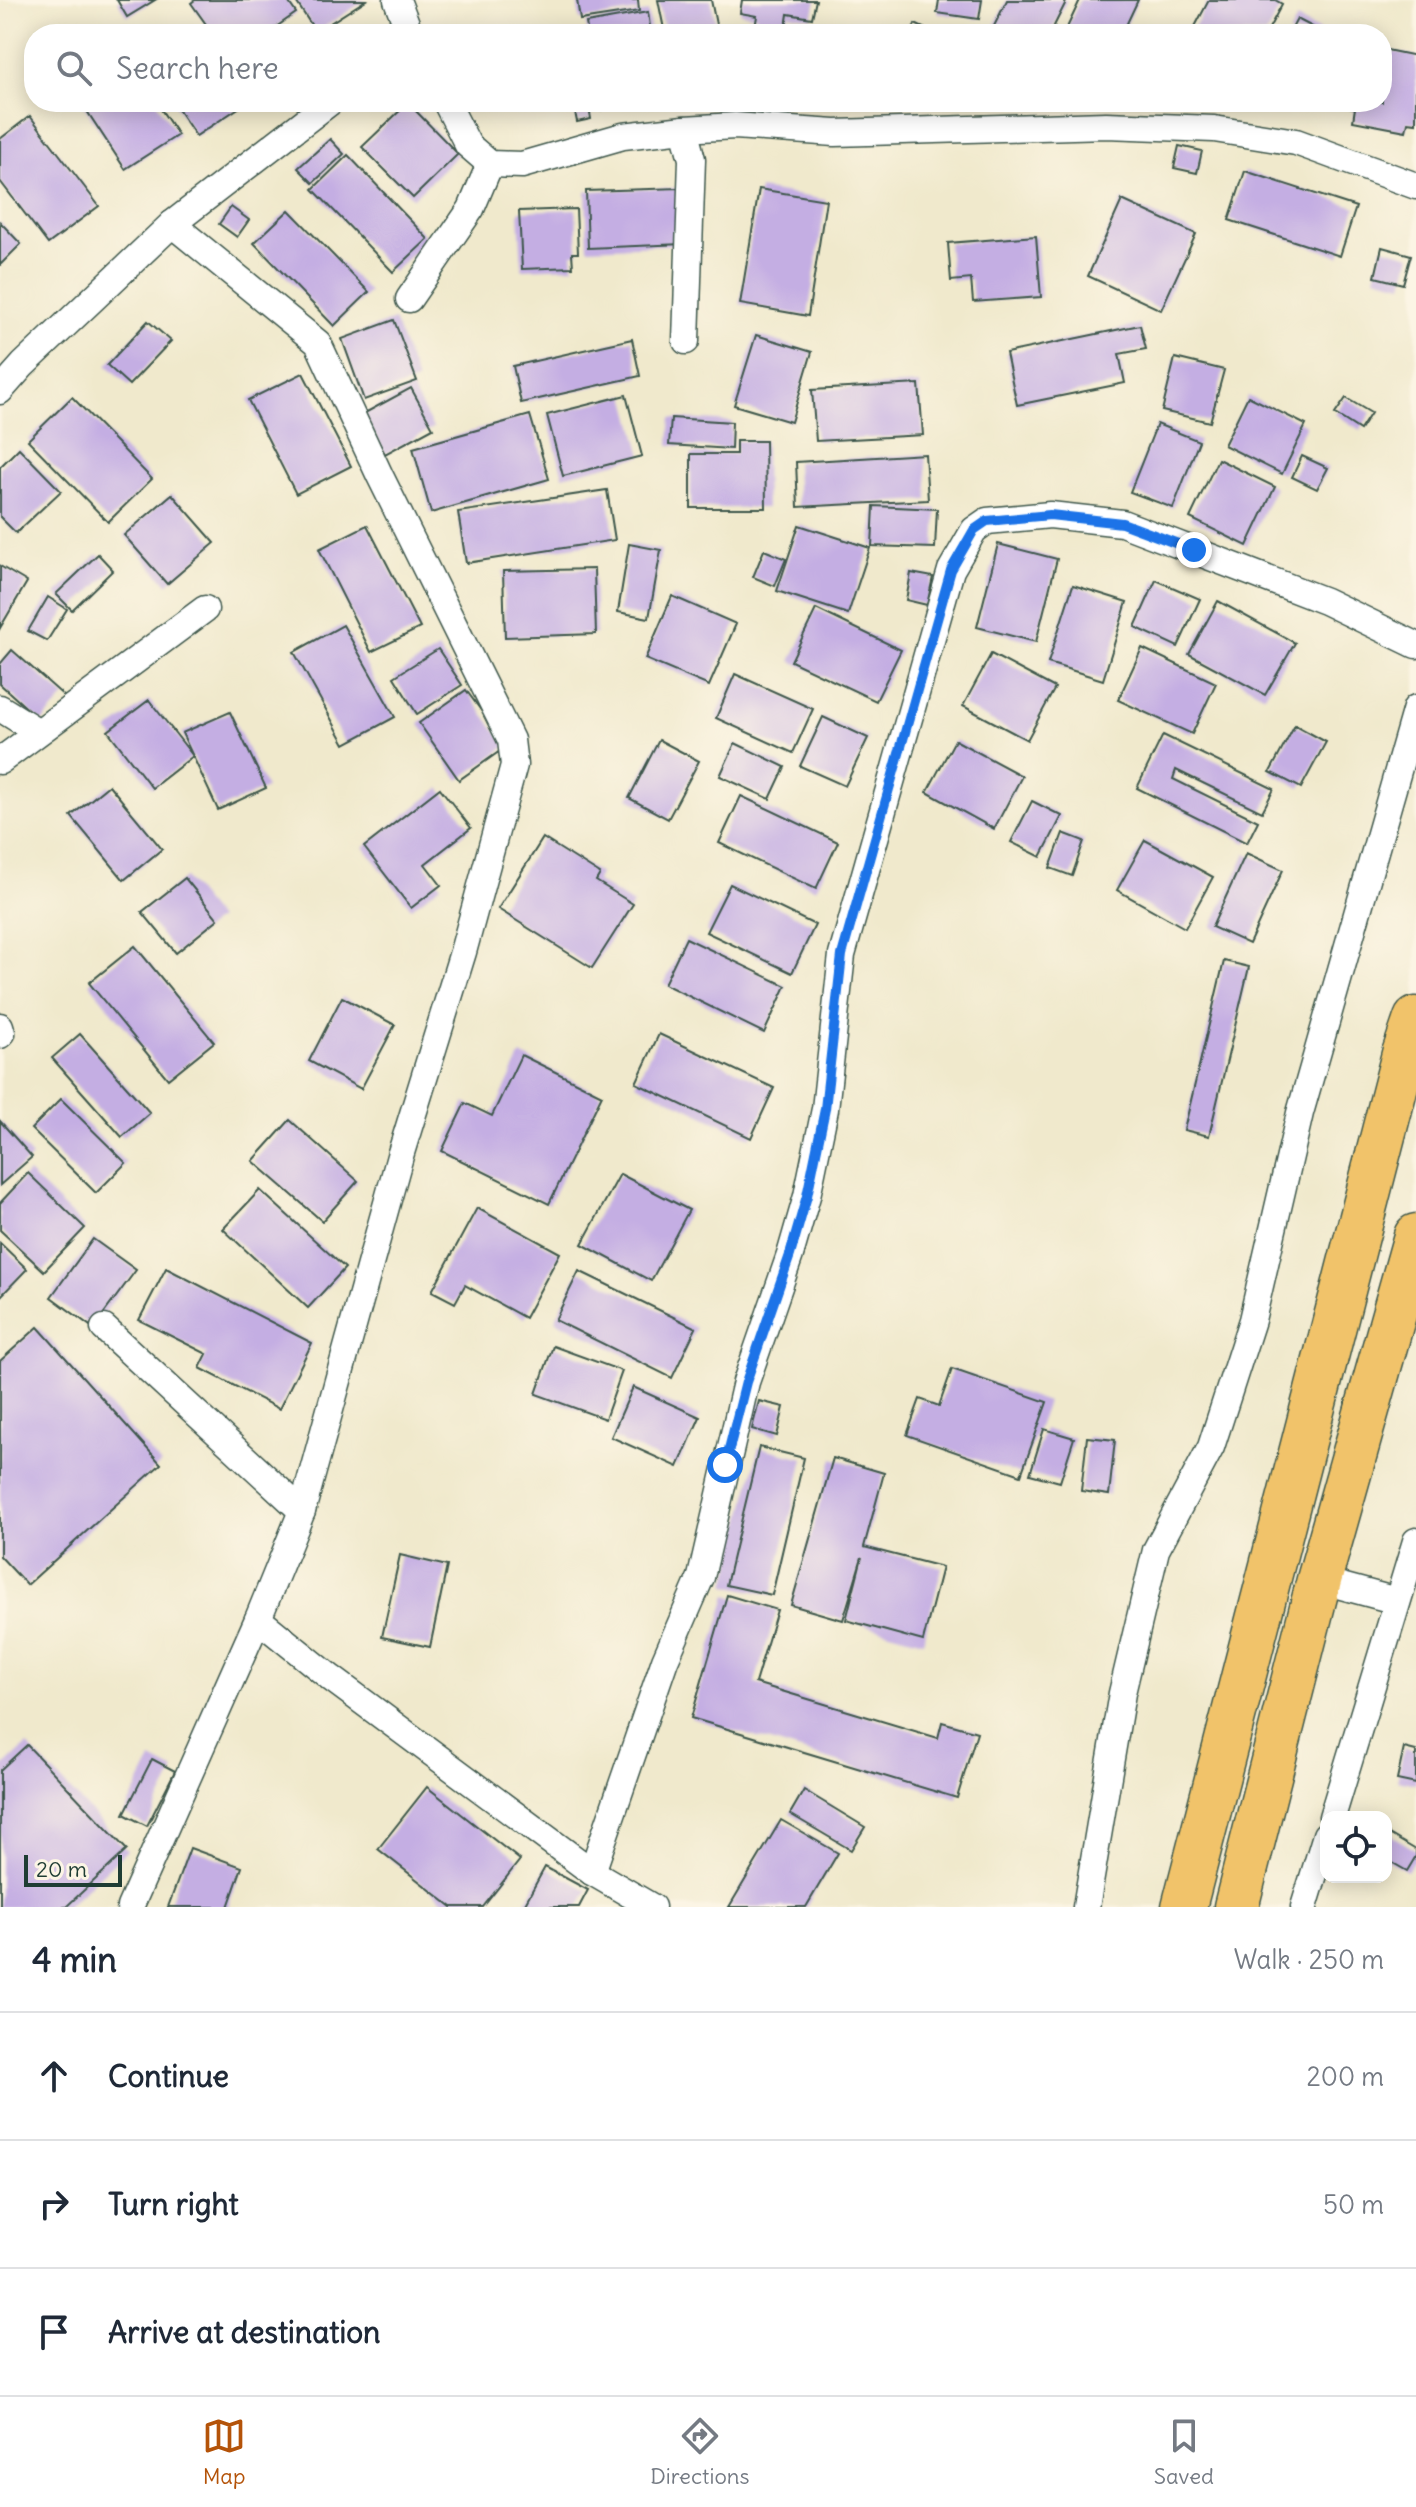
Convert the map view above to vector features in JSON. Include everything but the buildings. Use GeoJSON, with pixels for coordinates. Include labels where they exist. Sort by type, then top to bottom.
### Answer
{"type":"FeatureCollection","features":[{"type":"Feature","properties":{"kind":"highway"},"geometry":{"type":"LineString","coordinates":[[1184,1907],[1412,1043]]}},
{"type":"Feature","properties":{"kind":"highway"},"geometry":{"type":"LineString","coordinates":[[1236,1907],[1319,1580],[1416,1236]]}},
{"type":"Feature","properties":{"kind":"street"},"geometry":{"type":"LineString","coordinates":[[397,0],[406,24]]}},
{"type":"Feature","properties":{"kind":"street"},"geometry":{"type":"LineString","coordinates":[[0,391],[23,365],[172,224],[317,112]]}},
{"type":"Feature","properties":{"kind":"street"},"geometry":{"type":"LineString","coordinates":[[451,112],[468,145],[490,164],[522,165],[623,136],[684,129],[735,126],[835,133],[1106,125],[1214,129],[1296,142],[1416,186]]}},
{"type":"Feature","properties":{"kind":"street"},"geometry":{"type":"LineString","coordinates":[[684,129],[692,159],[686,341]]}},
{"type":"Feature","properties":{"kind":"street"},"geometry":{"type":"LineString","coordinates":[[409,299],[471,209],[490,164]]}},
{"type":"Feature","properties":{"kind":"street"},"geometry":{"type":"LineString","coordinates":[[130,1907],[258,1619],[302,1511],[400,1156],[463,952],[514,765],[511,740],[318,343],[172,224]]}},
{"type":"Feature","properties":{"kind":"street"},"geometry":{"type":"LineString","coordinates":[[592,1872],[665,1660],[701,1577],[746,1382],[807,1196],[825,1109],[842,955],[951,570],[965,543],[974,530],[987,521],[1050,515],[1122,523],[1325,601],[1416,645]]}},
{"type":"Feature","properties":{"kind":"street"},"geometry":{"type":"LineString","coordinates":[[0,761],[205,609]]}},
{"type":"Feature","properties":{"kind":"street"},"geometry":{"type":"LineString","coordinates":[[0,708],[37,731]]}},
{"type":"Feature","properties":{"kind":"street"},"geometry":{"type":"LineString","coordinates":[[1086,1907],[1122,1693],[1156,1550],[1211,1447],[1252,1320],[1300,1113],[1416,708]]}},
{"type":"Feature","properties":{"kind":"street"},"geometry":{"type":"LineString","coordinates":[[0,1026],[0,1035]]}},
{"type":"Feature","properties":{"kind":"street"},"geometry":{"type":"LineString","coordinates":[[104,1328],[302,1511]]}},
{"type":"Feature","properties":{"kind":"street"},"geometry":{"type":"LineString","coordinates":[[1334,1811],[1416,1541]]}},
{"type":"Feature","properties":{"kind":"street"},"geometry":{"type":"LineString","coordinates":[[1319,1580],[1397,1601]]}},
{"type":"Feature","properties":{"kind":"street"},"geometry":{"type":"LineString","coordinates":[[258,1619],[331,1678],[592,1872],[652,1907]]}},
{"type":"Feature","properties":{"kind":"street"},"geometry":{"type":"LineString","coordinates":[[1304,1907],[1320,1855]]}},
{"type":"Feature","properties":{"kind":"route"},"geometry":{"type":"LineString","coordinates":[[725,1465],[746,1382],[807,1196],[825,1109],[842,955],[951,570],[974,530],[987,521],[1050,515],[1122,523],[1194,550]]}}]}
